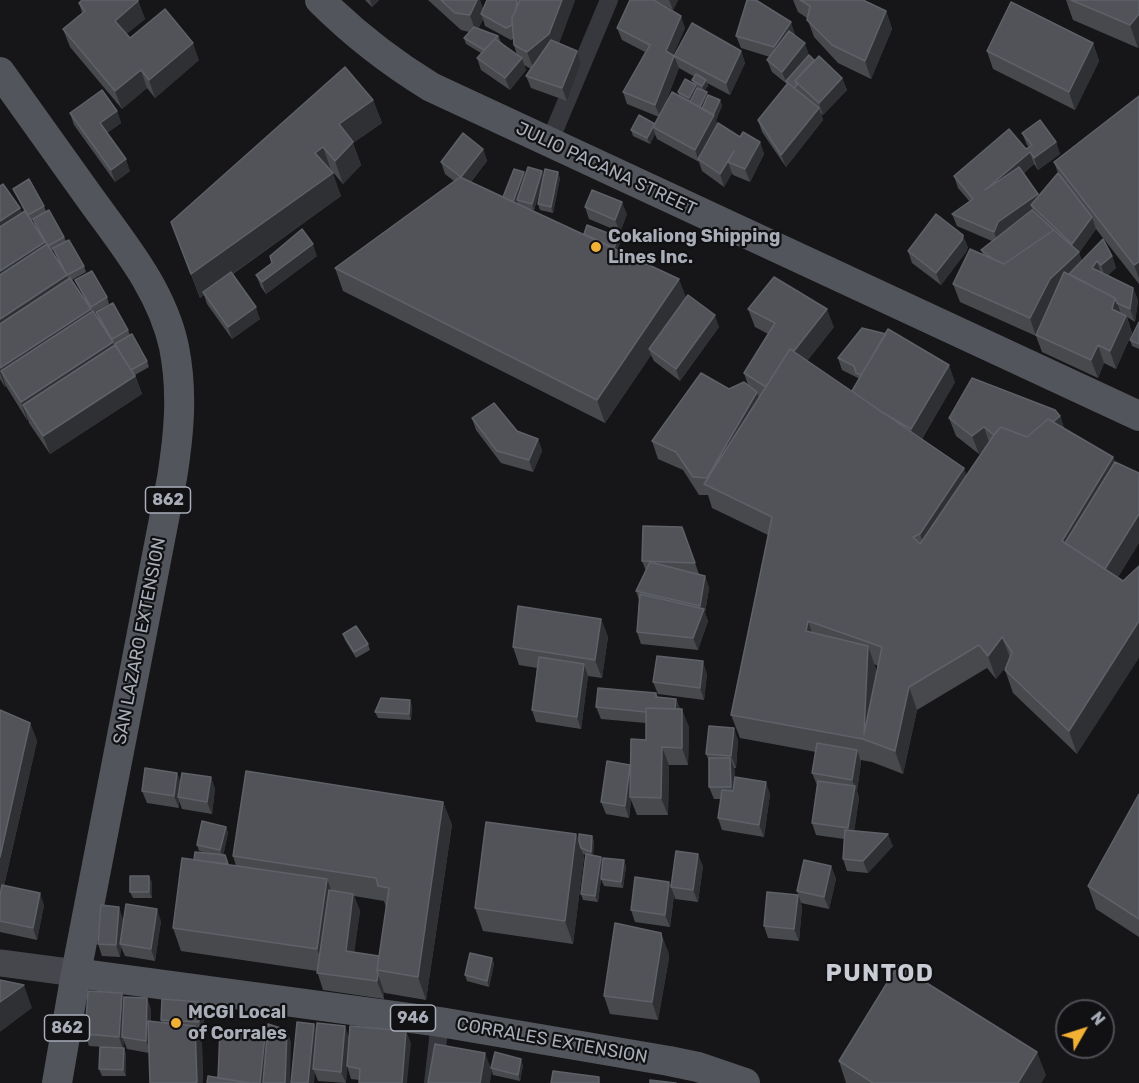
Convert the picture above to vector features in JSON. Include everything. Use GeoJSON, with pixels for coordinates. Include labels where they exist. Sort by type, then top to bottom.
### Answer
{"type":"FeatureCollection","features":[{"type":"Feature","properties":{"kind":"main road","name":"JULIO PACANA STREET"},"geometry":{"type":"LineString","coordinates":[[320,0],[364,42],[430,87],[1139,416]]}},
{"type":"Feature","properties":{"kind":"main road","name":"SAN LAZARO EXTENSION"},"geometry":{"type":"LineString","coordinates":[[0,72],[151,286],[164,313],[171,335],[179,377],[181,409],[172,478],[76,973]]}},
{"type":"Feature","properties":{"kind":"main road","name":"CORRALES EXTENSION"},"geometry":{"type":"LineString","coordinates":[[0,963],[440,1022],[669,1060],[699,1067],[745,1083]]}},
{"type":"Feature","properties":{"kind":"main road","name":"862"},"geometry":{"type":"LineString","coordinates":[[57,1083],[76,973]]}},
{"type":"Feature","properties":{"kind":"street"},"geometry":{"type":"LineString","coordinates":[[549,142],[609,0]]}},
{"type":"Feature","properties":{"kind":"street"},"geometry":{"type":"LineString","coordinates":[[433,1083],[440,1022]]}},
{"type":"Feature","properties":{"kind":"building"},"geometry":{"type":"Polygon","coordinates":[[[82,0],[138,0],[115,21],[130,38],[165,9],[193,43],[149,80],[141,70],[115,91],[63,29],[85,11],[79,3],[82,0]]]}},
{"type":"Feature","properties":{"kind":"building"},"geometry":{"type":"Polygon","coordinates":[[[441,0],[477,0],[470,15],[455,13],[441,0]]]}},
{"type":"Feature","properties":{"kind":"building"},"geometry":{"type":"Polygon","coordinates":[[[487,0],[517,0],[512,25],[506,28],[481,14],[487,0]]]}},
{"type":"Feature","properties":{"kind":"building"},"geometry":{"type":"Polygon","coordinates":[[[520,0],[562,0],[549,34],[527,52],[514,45],[512,18],[520,0]]]}},
{"type":"Feature","properties":{"kind":"building"},"geometry":{"type":"Polygon","coordinates":[[[630,0],[654,0],[681,16],[666,51],[674,56],[655,105],[623,92],[650,45],[617,28],[630,0]]]}},
{"type":"Feature","properties":{"kind":"building"},"geometry":{"type":"Polygon","coordinates":[[[747,0],[756,0],[791,22],[774,47],[736,36],[747,0]]]}},
{"type":"Feature","properties":{"kind":"building"},"geometry":{"type":"Polygon","coordinates":[[[800,0],[863,0],[886,11],[865,61],[832,45],[807,20],[810,6],[800,0]]]}},
{"type":"Feature","properties":{"kind":"building"},"geometry":{"type":"Polygon","coordinates":[[[1071,0],[1139,0],[1139,14],[1130,25],[1071,0]]]}},
{"type":"Feature","properties":{"kind":"building"},"geometry":{"type":"Polygon","coordinates":[[[1011,2],[1093,43],[1069,92],[987,51],[1011,2]]]}},
{"type":"Feature","properties":{"kind":"building"},"geometry":{"type":"Polygon","coordinates":[[[692,23],[741,51],[726,83],[674,56],[692,23]]]}},
{"type":"Feature","properties":{"kind":"building"},"geometry":{"type":"Polygon","coordinates":[[[474,27],[498,36],[484,50],[464,38],[474,27]]]}},
{"type":"Feature","properties":{"kind":"building"},"geometry":{"type":"Polygon","coordinates":[[[789,31],[805,43],[782,72],[767,60],[789,31]]]}},
{"type":"Feature","properties":{"kind":"building"},"geometry":{"type":"Polygon","coordinates":[[[495,39],[522,58],[505,78],[477,58],[495,39]]]}},
{"type":"Feature","properties":{"kind":"building"},"geometry":{"type":"Polygon","coordinates":[[[551,40],[577,51],[562,88],[526,76],[551,40]]]}},
{"type":"Feature","properties":{"kind":"building"},"geometry":{"type":"Polygon","coordinates":[[[809,55],[814,60],[795,81],[797,85],[794,88],[786,81],[809,55]]]}},
{"type":"Feature","properties":{"kind":"building"},"geometry":{"type":"Polygon","coordinates":[[[819,56],[842,78],[819,103],[795,81],[819,56]]]}},
{"type":"Feature","properties":{"kind":"building"},"geometry":{"type":"Polygon","coordinates":[[[345,67],[373,100],[339,124],[353,142],[335,161],[323,147],[315,153],[333,173],[191,274],[171,222],[345,67]]]}},
{"type":"Feature","properties":{"kind":"building"},"geometry":{"type":"Polygon","coordinates":[[[696,74],[706,80],[702,86],[692,80],[696,74]]]}},
{"type":"Feature","properties":{"kind":"building"},"geometry":{"type":"Polygon","coordinates":[[[685,79],[696,85],[689,98],[678,92],[685,79]]]}},
{"type":"Feature","properties":{"kind":"building"},"geometry":{"type":"Polygon","coordinates":[[[788,83],[819,108],[781,155],[758,120],[788,83]]]}},
{"type":"Feature","properties":{"kind":"building"},"geometry":{"type":"Polygon","coordinates":[[[697,88],[707,92],[700,107],[690,102],[697,88]]]}},
{"type":"Feature","properties":{"kind":"building"},"geometry":{"type":"Polygon","coordinates":[[[102,90],[117,111],[100,123],[126,159],[111,170],[70,113],[102,90]]]}},
{"type":"Feature","properties":{"kind":"building"},"geometry":{"type":"Polygon","coordinates":[[[672,92],[714,115],[695,150],[653,127],[672,92]]]}},
{"type":"Feature","properties":{"kind":"building"},"geometry":{"type":"Polygon","coordinates":[[[708,95],[720,100],[713,115],[702,109],[708,95]]]}},
{"type":"Feature","properties":{"kind":"building"},"geometry":{"type":"Polygon","coordinates":[[[1139,96],[1139,262],[1134,265],[1054,162],[1139,96]]]}},
{"type":"Feature","properties":{"kind":"building"},"geometry":{"type":"Polygon","coordinates":[[[639,115],[655,124],[647,138],[631,130],[639,115]]]}},
{"type":"Feature","properties":{"kind":"building"},"geometry":{"type":"Polygon","coordinates":[[[1040,120],[1056,142],[1034,158],[1030,152],[985,190],[1019,167],[1038,194],[998,222],[994,232],[952,214],[973,199],[954,176],[1009,129],[1026,149],[1032,145],[1022,133],[1040,120]]]}},
{"type":"Feature","properties":{"kind":"building"},"geometry":{"type":"Polygon","coordinates":[[[718,123],[740,137],[743,132],[760,142],[745,169],[728,162],[734,151],[720,174],[698,159],[718,123]]]}},
{"type":"Feature","properties":{"kind":"building"},"geometry":{"type":"Polygon","coordinates":[[[463,133],[483,149],[461,177],[441,162],[463,133]]]}},
{"type":"Feature","properties":{"kind":"building"},"geometry":{"type":"Polygon","coordinates":[[[528,167],[542,171],[532,204],[517,200],[528,167]]]}},
{"type":"Feature","properties":{"kind":"building"},"geometry":{"type":"Polygon","coordinates":[[[514,169],[524,172],[513,202],[503,197],[514,169]]]}},
{"type":"Feature","properties":{"kind":"building"},"geometry":{"type":"Polygon","coordinates":[[[545,169],[558,172],[551,207],[538,204],[545,169]]]}},
{"type":"Feature","properties":{"kind":"building"},"geometry":{"type":"Polygon","coordinates":[[[1058,173],[1092,217],[1072,244],[1031,205],[1058,173]]]}},
{"type":"Feature","properties":{"kind":"building"},"geometry":{"type":"Polygon","coordinates":[[[460,177],[679,279],[597,400],[335,268],[460,177]]]}},
{"type":"Feature","properties":{"kind":"building"},"geometry":{"type":"Polygon","coordinates":[[[29,179],[44,206],[28,215],[13,189],[29,179]]]}},
{"type":"Feature","properties":{"kind":"building"},"geometry":{"type":"Polygon","coordinates":[[[3,184],[20,208],[0,221],[0,186],[3,184]]]}},
{"type":"Feature","properties":{"kind":"building"},"geometry":{"type":"Polygon","coordinates":[[[592,190],[622,202],[615,220],[585,207],[592,190]]]}},
{"type":"Feature","properties":{"kind":"building"},"geometry":{"type":"Polygon","coordinates":[[[49,210],[64,237],[48,246],[33,219],[49,210]]]}},
{"type":"Feature","properties":{"kind":"building"},"geometry":{"type":"Polygon","coordinates":[[[1032,210],[1054,230],[1004,264],[981,250],[1032,210]]]}},
{"type":"Feature","properties":{"kind":"building"},"geometry":{"type":"Polygon","coordinates":[[[25,211],[45,242],[0,271],[0,227],[25,211]]]}},
{"type":"Feature","properties":{"kind":"building"},"geometry":{"type":"Polygon","coordinates":[[[936,214],[963,235],[962,240],[936,273],[908,251],[936,214]]]}},
{"type":"Feature","properties":{"kind":"building"},"geometry":{"type":"Polygon","coordinates":[[[587,225],[618,237],[614,248],[584,234],[587,225]]]}},
{"type":"Feature","properties":{"kind":"building"},"geometry":{"type":"Polygon","coordinates":[[[302,229],[313,244],[262,282],[256,275],[272,263],[270,256],[302,229]]]}},
{"type":"Feature","properties":{"kind":"building"},"geometry":{"type":"Polygon","coordinates":[[[1054,230],[1079,252],[1050,279],[1030,318],[953,284],[970,249],[1004,264],[1054,230]]]}},
{"type":"Feature","properties":{"kind":"building"},"geometry":{"type":"Polygon","coordinates":[[[1103,239],[1112,256],[1101,265],[1097,261],[1092,268],[1133,288],[1130,309],[1117,303],[1115,298],[1069,274],[1103,239]]]}},
{"type":"Feature","properties":{"kind":"building"},"geometry":{"type":"Polygon","coordinates":[[[69,240],[84,266],[67,275],[53,248],[69,240]]]}},
{"type":"Feature","properties":{"kind":"building"},"geometry":{"type":"Polygon","coordinates":[[[47,244],[67,275],[0,319],[0,275],[47,244]]]}},
{"type":"Feature","properties":{"kind":"building"},"geometry":{"type":"Polygon","coordinates":[[[92,271],[107,297],[91,307],[75,280],[92,271]]]}},
{"type":"Feature","properties":{"kind":"building"},"geometry":{"type":"Polygon","coordinates":[[[231,272],[256,307],[228,327],[203,292],[231,272]]]}},
{"type":"Feature","properties":{"kind":"building"},"geometry":{"type":"Polygon","coordinates":[[[1064,272],[1115,298],[1112,309],[1126,316],[1110,351],[1098,345],[1091,360],[1036,335],[1064,272]]]}},
{"type":"Feature","properties":{"kind":"building"},"geometry":{"type":"Polygon","coordinates":[[[774,277],[827,309],[794,351],[790,349],[766,387],[744,373],[775,323],[748,309],[774,277]]]}},
{"type":"Feature","properties":{"kind":"building"},"geometry":{"type":"Polygon","coordinates":[[[70,278],[91,309],[0,368],[0,324],[70,278]]]}},
{"type":"Feature","properties":{"kind":"building"},"geometry":{"type":"Polygon","coordinates":[[[688,295],[715,315],[676,369],[649,349],[688,295]]]}},
{"type":"Feature","properties":{"kind":"building"},"geometry":{"type":"Polygon","coordinates":[[[113,303],[128,330],[112,339],[96,312],[113,303]]]}},
{"type":"Feature","properties":{"kind":"building"},"geometry":{"type":"Polygon","coordinates":[[[93,311],[113,342],[21,402],[1,371],[93,311]]]}},
{"type":"Feature","properties":{"kind":"building"},"geometry":{"type":"Polygon","coordinates":[[[1139,322],[1139,344],[1130,340],[1139,322]]]}},
{"type":"Feature","properties":{"kind":"building"},"geometry":{"type":"Polygon","coordinates":[[[862,328],[886,334],[861,375],[856,373],[854,366],[838,358],[862,328]]]}},
{"type":"Feature","properties":{"kind":"building"},"geometry":{"type":"Polygon","coordinates":[[[888,329],[949,365],[911,429],[852,391],[888,329]]]}},
{"type":"Feature","properties":{"kind":"building"},"geometry":{"type":"Polygon","coordinates":[[[132,334],[147,361],[131,370],[115,344],[132,334]]]}},
{"type":"Feature","properties":{"kind":"building"},"geometry":{"type":"Polygon","coordinates":[[[115,345],[135,376],[43,436],[23,405],[115,345]]]}},
{"type":"Feature","properties":{"kind":"building"},"geometry":{"type":"Polygon","coordinates":[[[790,349],[964,468],[920,534],[913,537],[920,544],[1001,427],[1027,437],[1048,419],[1113,457],[1062,541],[1123,581],[1139,566],[1139,621],[1069,731],[1005,670],[1012,652],[1002,637],[988,656],[979,645],[909,687],[895,751],[863,739],[731,715],[772,517],[704,484],[790,349]],[[808,621],[806,631],[868,646],[864,734],[882,647],[808,621]]]}},
{"type":"Feature","properties":{"kind":"building"},"geometry":{"type":"Polygon","coordinates":[[[701,373],[729,389],[744,382],[757,392],[707,478],[693,477],[676,452],[652,441],[701,373]]]}},
{"type":"Feature","properties":{"kind":"building"},"geometry":{"type":"Polygon","coordinates":[[[972,378],[1055,410],[1060,416],[1053,422],[1048,419],[1027,437],[1001,427],[994,435],[984,427],[972,436],[949,418],[972,378]]]}},
{"type":"Feature","properties":{"kind":"building"},"geometry":{"type":"Polygon","coordinates":[[[494,403],[517,431],[538,439],[529,460],[497,451],[472,418],[494,403]]]}},
{"type":"Feature","properties":{"kind":"building"},"geometry":{"type":"Polygon","coordinates":[[[1115,462],[1139,473],[1139,514],[1105,569],[1065,543],[1115,462]]]}},
{"type":"Feature","properties":{"kind":"building"},"geometry":{"type":"Polygon","coordinates":[[[643,526],[682,527],[695,563],[642,561],[643,526]]]}},
{"type":"Feature","properties":{"kind":"building"},"geometry":{"type":"Polygon","coordinates":[[[650,562],[705,576],[700,606],[636,591],[650,562]]]}},
{"type":"Feature","properties":{"kind":"building"},"geometry":{"type":"Polygon","coordinates":[[[640,594],[704,609],[693,638],[637,632],[640,594]]]}},
{"type":"Feature","properties":{"kind":"building"},"geometry":{"type":"Polygon","coordinates":[[[518,606],[601,619],[595,660],[513,647],[518,606]]]}},
{"type":"Feature","properties":{"kind":"building"},"geometry":{"type":"Polygon","coordinates":[[[356,626],[368,644],[354,652],[343,634],[356,626]]]}},
{"type":"Feature","properties":{"kind":"building"},"geometry":{"type":"Polygon","coordinates":[[[657,656],[703,661],[700,688],[653,682],[657,656]]]}},
{"type":"Feature","properties":{"kind":"building"},"geometry":{"type":"Polygon","coordinates":[[[539,657],[584,664],[577,717],[532,710],[539,657]]]}},
{"type":"Feature","properties":{"kind":"building"},"geometry":{"type":"Polygon","coordinates":[[[598,688],[656,693],[656,697],[676,699],[675,709],[646,708],[646,712],[596,707],[598,688]]]}},
{"type":"Feature","properties":{"kind":"building"},"geometry":{"type":"Polygon","coordinates":[[[381,698],[410,700],[409,714],[375,712],[381,698]]]}},
{"type":"Feature","properties":{"kind":"building"},"geometry":{"type":"Polygon","coordinates":[[[646,708],[682,709],[682,748],[662,747],[661,798],[630,797],[631,739],[646,740],[646,708]]]}},
{"type":"Feature","properties":{"kind":"building"},"geometry":{"type":"Polygon","coordinates":[[[0,710],[30,723],[0,857],[0,710]]]}},
{"type":"Feature","properties":{"kind":"building"},"geometry":{"type":"Polygon","coordinates":[[[709,726],[734,728],[731,756],[706,754],[709,726]]]}},
{"type":"Feature","properties":{"kind":"building"},"geometry":{"type":"Polygon","coordinates":[[[817,743],[857,750],[852,780],[812,773],[817,743]]]}},
{"type":"Feature","properties":{"kind":"building"},"geometry":{"type":"Polygon","coordinates":[[[709,758],[730,758],[731,787],[709,787],[709,758]]]}},
{"type":"Feature","properties":{"kind":"building"},"geometry":{"type":"Polygon","coordinates":[[[607,761],[630,765],[625,806],[601,802],[607,761]]]}},
{"type":"Feature","properties":{"kind":"building"},"geometry":{"type":"Polygon","coordinates":[[[145,768],[177,773],[174,796],[142,791],[145,768]]]}},
{"type":"Feature","properties":{"kind":"building"},"geometry":{"type":"Polygon","coordinates":[[[246,771],[443,802],[418,977],[377,970],[389,888],[378,886],[376,878],[233,856],[246,771]]]}},
{"type":"Feature","properties":{"kind":"building"},"geometry":{"type":"Polygon","coordinates":[[[182,773],[211,777],[207,802],[178,797],[182,773]]]}},
{"type":"Feature","properties":{"kind":"building"},"geometry":{"type":"Polygon","coordinates":[[[735,777],[766,782],[759,825],[718,818],[722,790],[733,791],[735,777]]]}},
{"type":"Feature","properties":{"kind":"building"},"geometry":{"type":"Polygon","coordinates":[[[818,781],[855,786],[848,828],[812,823],[818,781]]]}},
{"type":"Feature","properties":{"kind":"building"},"geometry":{"type":"Polygon","coordinates":[[[1139,794],[1139,919],[1088,886],[1139,794]]]}},
{"type":"Feature","properties":{"kind":"building"},"geometry":{"type":"Polygon","coordinates":[[[202,821],[226,827],[220,850],[197,845],[202,821]]]}},
{"type":"Feature","properties":{"kind":"building"},"geometry":{"type":"Polygon","coordinates":[[[486,822],[576,834],[565,921],[475,908],[486,822]]]}},
{"type":"Feature","properties":{"kind":"building"},"geometry":{"type":"Polygon","coordinates":[[[845,830],[888,834],[863,861],[843,859],[845,830]]]}},
{"type":"Feature","properties":{"kind":"building"},"geometry":{"type":"Polygon","coordinates":[[[579,834],[592,836],[591,852],[581,848],[579,834]]]}},
{"type":"Feature","properties":{"kind":"building"},"geometry":{"type":"Polygon","coordinates":[[[676,851],[698,854],[693,890],[671,887],[676,851]]]}},
{"type":"Feature","properties":{"kind":"building"},"geometry":{"type":"Polygon","coordinates":[[[195,852],[225,855],[228,864],[194,860],[195,852]]]}},
{"type":"Feature","properties":{"kind":"building"},"geometry":{"type":"Polygon","coordinates":[[[586,854],[601,857],[595,896],[581,894],[586,854]]]}},
{"type":"Feature","properties":{"kind":"building"},"geometry":{"type":"Polygon","coordinates":[[[182,858],[327,879],[317,949],[173,928],[182,858]]]}},
{"type":"Feature","properties":{"kind":"building"},"geometry":{"type":"Polygon","coordinates":[[[603,858],[624,860],[621,882],[601,879],[603,858]]]}},
{"type":"Feature","properties":{"kind":"building"},"geometry":{"type":"Polygon","coordinates":[[[804,860],[831,866],[824,897],[797,891],[804,860]]]}},
{"type":"Feature","properties":{"kind":"building"},"geometry":{"type":"Polygon","coordinates":[[[130,876],[149,876],[149,892],[130,892],[130,876]]]}},
{"type":"Feature","properties":{"kind":"building"},"geometry":{"type":"Polygon","coordinates":[[[635,877],[669,882],[665,915],[631,910],[635,877]]]}},
{"type":"Feature","properties":{"kind":"building"},"geometry":{"type":"Polygon","coordinates":[[[2,885],[40,893],[33,928],[0,921],[2,885]]]}},
{"type":"Feature","properties":{"kind":"building"},"geometry":{"type":"Polygon","coordinates":[[[329,890],[353,894],[346,951],[379,956],[377,981],[317,973],[329,890]]]}},
{"type":"Feature","properties":{"kind":"building"},"geometry":{"type":"Polygon","coordinates":[[[767,892],[798,895],[794,929],[764,926],[767,892]]]}},
{"type":"Feature","properties":{"kind":"building"},"geometry":{"type":"Polygon","coordinates":[[[126,904],[157,909],[151,949],[120,944],[126,904]]]}},
{"type":"Feature","properties":{"kind":"building"},"geometry":{"type":"Polygon","coordinates":[[[101,905],[119,907],[116,945],[98,944],[101,905]]]}},
{"type":"Feature","properties":{"kind":"building"},"geometry":{"type":"Polygon","coordinates":[[[615,923],[661,933],[662,940],[652,1002],[604,996],[615,923]]]}},
{"type":"Feature","properties":{"kind":"building"},"geometry":{"type":"Polygon","coordinates":[[[470,953],[492,958],[487,981],[465,975],[470,953]]]}},
{"type":"Feature","properties":{"kind":"building"},"geometry":{"type":"Polygon","coordinates":[[[898,965],[1037,1052],[1018,1083],[873,1083],[839,1061],[898,965]]]}},
{"type":"Feature","properties":{"kind":"building"},"geometry":{"type":"Polygon","coordinates":[[[0,980],[24,985],[0,1002],[0,980]]]}},
{"type":"Feature","properties":{"kind":"building"},"geometry":{"type":"Polygon","coordinates":[[[88,991],[122,993],[119,1037],[85,1034],[88,991]]]}},
{"type":"Feature","properties":{"kind":"building"},"geometry":{"type":"Polygon","coordinates":[[[124,997],[147,998],[146,1041],[122,1037],[124,997]]]}},
{"type":"Feature","properties":{"kind":"building"},"geometry":{"type":"Polygon","coordinates":[[[162,999],[200,1002],[199,1022],[161,1020],[162,999]]]}},
{"type":"Feature","properties":{"kind":"building"},"geometry":{"type":"Polygon","coordinates":[[[148,1021],[195,1026],[197,1082],[150,1083],[148,1021]]]}},
{"type":"Feature","properties":{"kind":"building"},"geometry":{"type":"Polygon","coordinates":[[[297,1022],[314,1024],[308,1083],[291,1083],[297,1022]]]}},
{"type":"Feature","properties":{"kind":"building"},"geometry":{"type":"Polygon","coordinates":[[[317,1023],[345,1026],[341,1072],[313,1069],[317,1023]]]}},
{"type":"Feature","properties":{"kind":"building"},"geometry":{"type":"Polygon","coordinates":[[[268,1024],[287,1030],[285,1083],[263,1083],[268,1024]]]}},
{"type":"Feature","properties":{"kind":"building"},"geometry":{"type":"Polygon","coordinates":[[[350,1026],[406,1031],[402,1083],[359,1083],[360,1069],[347,1066],[350,1026]]]}},
{"type":"Feature","properties":{"kind":"building"},"geometry":{"type":"Polygon","coordinates":[[[220,1029],[265,1036],[260,1083],[218,1078],[220,1029]]]}},
{"type":"Feature","properties":{"kind":"building"},"geometry":{"type":"Polygon","coordinates":[[[435,1044],[485,1053],[480,1083],[428,1083],[435,1044]]]}},
{"type":"Feature","properties":{"kind":"building"},"geometry":{"type":"Polygon","coordinates":[[[100,1047],[124,1048],[123,1070],[99,1069],[100,1047]]]}},
{"type":"Feature","properties":{"kind":"building"},"geometry":{"type":"Polygon","coordinates":[[[495,1052],[521,1059],[518,1075],[491,1068],[495,1052]]]}},
{"type":"Feature","properties":{"kind":"building"},"geometry":{"type":"Polygon","coordinates":[[[553,1071],[599,1077],[599,1083],[551,1083],[553,1071]]]}},
{"type":"Feature","properties":{"kind":"building"},"geometry":{"type":"Polygon","coordinates":[[[208,1076],[250,1083],[207,1083],[208,1076]]]}},
{"type":"Feature","properties":{"kind":"building"},"geometry":{"type":"Polygon","coordinates":[[[650,1080],[676,1083],[650,1083],[650,1080]]]}},
{"type":"Feature","properties":{"kind":"place","name":"Cokaliong Shipping Lines Inc."},"geometry":{"type":"Point","coordinates":[596,247]}},
{"type":"Feature","properties":{"kind":"place","name":"MCGI Local of Corrales"},"geometry":{"type":"Point","coordinates":[176,1023]}},
{"type":"Feature","properties":{"kind":"district","name":"PUNTOD"},"geometry":{"type":"Point","coordinates":[880,974]}}]}
